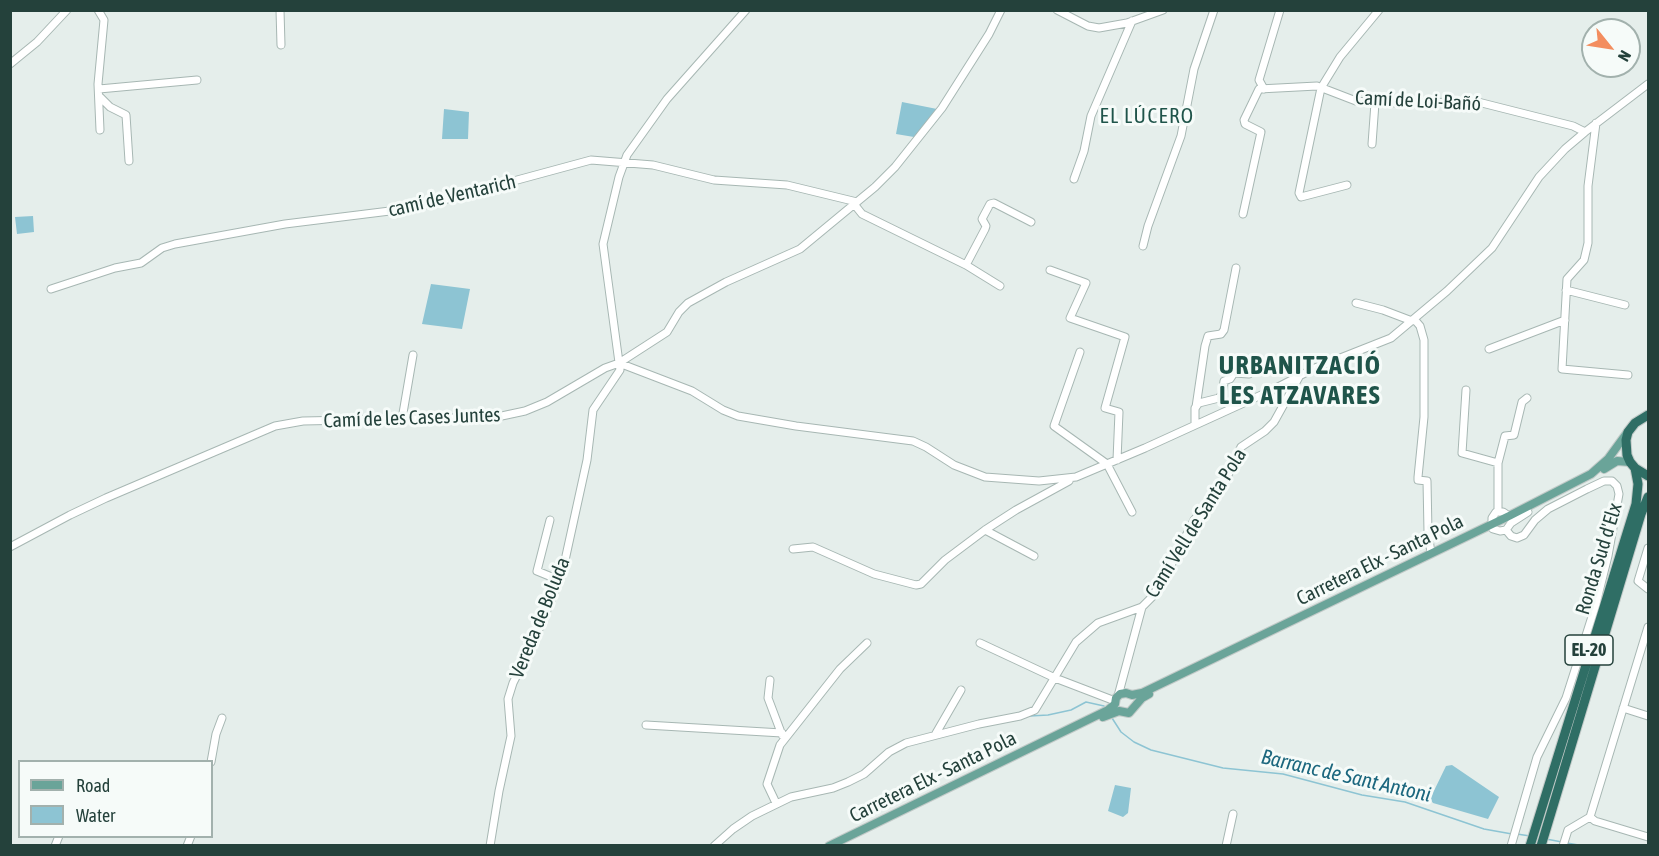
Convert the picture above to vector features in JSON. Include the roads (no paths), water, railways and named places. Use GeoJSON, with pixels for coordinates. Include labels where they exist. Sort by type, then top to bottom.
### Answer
{"type":"FeatureCollection","features":[{"type":"Feature","properties":{"kind":"highway"},"geometry":{"type":"LineString","coordinates":[[1628,432],[1635,423],[1648,415]]}},
{"type":"Feature","properties":{"kind":"highway","name":"EL-20"},"geometry":{"type":"LineString","coordinates":[[1628,432],[1626,447],[1633,465]]}},
{"type":"Feature","properties":{"kind":"highway"},"geometry":{"type":"LineString","coordinates":[[1633,465],[1648,476]]}},
{"type":"Feature","properties":{"kind":"highway","name":"Ronda Sud d'Elx"},"geometry":{"type":"LineString","coordinates":[[1530,846],[1599,616],[1636,504],[1638,484],[1633,465]]}},
{"type":"Feature","properties":{"kind":"highway","name":"Ronda Sud d'Elx"},"geometry":{"type":"LineString","coordinates":[[1541,846],[1648,497]]}},
{"type":"Feature","properties":{"kind":"main road","name":"Carretera Elx - Santa Pola"},"geometry":{"type":"LineString","coordinates":[[1133,700],[1142,698],[1492,526],[1591,474],[1608,459],[1628,432]]}},
{"type":"Feature","properties":{"kind":"main road","name":"Carretera Elx - Santa Pola"},"geometry":{"type":"LineString","coordinates":[[1133,700],[1143,693],[1431,553],[1528,512],[1581,485],[1611,463],[1617,461],[1633,465]]}},
{"type":"Feature","properties":{"kind":"main road"},"geometry":{"type":"LineString","coordinates":[[1123,693],[1133,700],[1129,712],[1124,713],[1117,703],[1123,693]]}},
{"type":"Feature","properties":{"kind":"main road","name":"Carretera Elx - Santa Pola"},"geometry":{"type":"LineString","coordinates":[[829,846],[1108,710],[1117,703]]}},
{"type":"Feature","properties":{"kind":"main road","name":"Carretera Elx - Santa Pola"},"geometry":{"type":"LineString","coordinates":[[837,846],[1108,715],[1117,703]]}},
{"type":"Feature","properties":{"kind":"street"},"geometry":{"type":"LineString","coordinates":[[10,64],[37,42],[68,10]]}},
{"type":"Feature","properties":{"kind":"street"},"geometry":{"type":"LineString","coordinates":[[98,10],[104,20],[99,93],[100,130]]}},
{"type":"Feature","properties":{"kind":"street"},"geometry":{"type":"LineString","coordinates":[[280,10],[280,45]]}},
{"type":"Feature","properties":{"kind":"street"},"geometry":{"type":"LineString","coordinates":[[746,10],[667,99],[624,162],[610,207],[603,244],[619,363],[692,391],[723,410],[738,416],[913,441],[954,465],[985,477],[1039,481],[1076,477]]}},
{"type":"Feature","properties":{"kind":"street","name":"Camí de les Cases Juntes"},"geometry":{"type":"LineString","coordinates":[[10,547],[106,498],[275,426],[303,421],[497,417],[525,411],[547,402],[605,368],[619,363],[667,332],[679,312],[688,303],[726,282],[800,249],[895,167],[925,132],[973,60],[1000,10]]}},
{"type":"Feature","properties":{"kind":"street"},"geometry":{"type":"LineString","coordinates":[[1057,10],[1088,26],[1099,28],[1132,21],[1163,10]]}},
{"type":"Feature","properties":{"kind":"street"},"geometry":{"type":"LineString","coordinates":[[1143,246],[1148,226],[1181,136],[1194,69],[1214,10]]}},
{"type":"Feature","properties":{"kind":"street"},"geometry":{"type":"LineString","coordinates":[[1243,214],[1261,132],[1245,124],[1244,120],[1253,98],[1259,89],[1264,89],[1260,80],[1280,10]]}},
{"type":"Feature","properties":{"kind":"street"},"geometry":{"type":"LineString","coordinates":[[1347,185],[1301,197],[1299,193],[1321,88],[1340,57],[1379,10]]}},
{"type":"Feature","properties":{"kind":"street"},"geometry":{"type":"LineString","coordinates":[[1074,179],[1084,151],[1091,116],[1132,21]]}},
{"type":"Feature","properties":{"kind":"street"},"geometry":{"type":"LineString","coordinates":[[99,93],[196,80]]}},
{"type":"Feature","properties":{"kind":"street"},"geometry":{"type":"LineString","coordinates":[[794,549],[813,547],[874,574],[916,585],[921,584],[953,554],[1035,498],[1323,364],[1391,338],[1448,291],[1492,248],[1539,177],[1565,149],[1648,84]]}},
{"type":"Feature","properties":{"kind":"street","name":"Camí de Loi-Bañó"},"geometry":{"type":"LineString","coordinates":[[1264,89],[1317,86],[1356,101],[1375,103],[1478,102],[1562,123],[1585,132]]}},
{"type":"Feature","properties":{"kind":"street"},"geometry":{"type":"LineString","coordinates":[[99,93],[110,107],[126,115],[129,161]]}},
{"type":"Feature","properties":{"kind":"street"},"geometry":{"type":"LineString","coordinates":[[1372,144],[1375,103]]}},
{"type":"Feature","properties":{"kind":"street"},"geometry":{"type":"LineString","coordinates":[[1596,123],[1588,186],[1588,243],[1584,260],[1567,279],[1562,369],[1628,375]]}},
{"type":"Feature","properties":{"kind":"street","name":"camí de Ventarich"},"geometry":{"type":"LineString","coordinates":[[51,289],[115,268],[141,263],[162,248],[197,239],[285,224],[414,208],[591,160],[653,165],[714,180],[787,185],[856,203]]}},
{"type":"Feature","properties":{"kind":"street"},"geometry":{"type":"LineString","coordinates":[[856,203],[862,214],[966,266],[1000,286]]}},
{"type":"Feature","properties":{"kind":"street"},"geometry":{"type":"LineString","coordinates":[[966,266],[985,230],[986,226],[982,219],[990,204],[994,203],[1031,222]]}},
{"type":"Feature","properties":{"kind":"street"},"geometry":{"type":"LineString","coordinates":[[1195,425],[1205,346],[1208,336],[1221,334],[1224,330],[1236,268]]}},
{"type":"Feature","properties":{"kind":"street"},"geometry":{"type":"LineString","coordinates":[[1050,270],[1086,283],[1070,318],[1125,336],[1105,408],[1119,412],[1117,460]]}},
{"type":"Feature","properties":{"kind":"street"},"geometry":{"type":"LineString","coordinates":[[1566,290],[1625,305]]}},
{"type":"Feature","properties":{"kind":"street"},"geometry":{"type":"LineString","coordinates":[[1356,303],[1413,320],[1420,326],[1424,340],[1424,417],[1418,480],[1427,481],[1428,532],[1431,553]]}},
{"type":"Feature","properties":{"kind":"street"},"geometry":{"type":"LineString","coordinates":[[1489,349],[1565,320]]}},
{"type":"Feature","properties":{"kind":"street"},"geometry":{"type":"LineString","coordinates":[[1080,352],[1054,426],[1107,464],[1132,512]]}},
{"type":"Feature","properties":{"kind":"street"},"geometry":{"type":"LineString","coordinates":[[402,419],[413,355]]}},
{"type":"Feature","properties":{"kind":"street","name":"Vereda de Boluda"},"geometry":{"type":"LineString","coordinates":[[490,846],[499,791],[512,736],[508,699],[513,683],[560,580],[587,460],[593,410],[620,370],[619,363]]}},
{"type":"Feature","properties":{"kind":"street"},"geometry":{"type":"LineString","coordinates":[[1196,407],[1199,403],[1219,398],[1224,381],[1230,379],[1234,373],[1249,374]]}},
{"type":"Feature","properties":{"kind":"street","name":"Camí Vell de Santa Pola"},"geometry":{"type":"LineString","coordinates":[[714,846],[732,829],[776,803],[848,782],[864,774],[889,752],[906,743],[1028,714],[1035,710],[1076,642],[1085,633],[1098,623],[1142,608],[1159,587],[1194,520],[1221,490],[1241,447],[1274,422],[1301,375]]}},
{"type":"Feature","properties":{"kind":"street"},"geometry":{"type":"LineString","coordinates":[[1467,390],[1462,453],[1498,463]]}},
{"type":"Feature","properties":{"kind":"street"},"geometry":{"type":"LineString","coordinates":[[1527,398],[1522,402],[1514,435],[1505,436],[1498,463],[1498,512],[1494,515],[1492,526],[1500,531],[1506,530],[1528,512]]}},
{"type":"Feature","properties":{"kind":"street"},"geometry":{"type":"LineString","coordinates":[[1506,530],[1511,536],[1517,538],[1524,535],[1548,509],[1604,481],[1612,481],[1617,486],[1619,494],[1608,556],[1596,604],[1566,698],[1537,757],[1511,846]]}},
{"type":"Feature","properties":{"kind":"street"},"geometry":{"type":"LineString","coordinates":[[1498,512],[1509,516]]}},
{"type":"Feature","properties":{"kind":"street"},"geometry":{"type":"LineString","coordinates":[[550,520],[537,571],[560,580]]}},
{"type":"Feature","properties":{"kind":"street"},"geometry":{"type":"LineString","coordinates":[[986,530],[1034,556]]}},
{"type":"Feature","properties":{"kind":"street"},"geometry":{"type":"LineString","coordinates":[[1648,548],[1638,581],[1648,589]]}},
{"type":"Feature","properties":{"kind":"street"},"geometry":{"type":"LineString","coordinates":[[980,643],[1055,678],[1117,703],[1142,608]]}},
{"type":"Feature","properties":{"kind":"street"},"geometry":{"type":"LineString","coordinates":[[1563,846],[1568,831],[1590,817],[1648,627]]}},
{"type":"Feature","properties":{"kind":"street"},"geometry":{"type":"LineString","coordinates":[[776,803],[767,784],[783,736],[840,669],[867,643]]}},
{"type":"Feature","properties":{"kind":"street"},"geometry":{"type":"LineString","coordinates":[[770,680],[768,698],[783,736]]}},
{"type":"Feature","properties":{"kind":"street"},"geometry":{"type":"LineString","coordinates":[[935,735],[961,690]]}},
{"type":"Feature","properties":{"kind":"street"},"geometry":{"type":"LineString","coordinates":[[1623,708],[1648,716]]}},
{"type":"Feature","properties":{"kind":"street"},"geometry":{"type":"LineString","coordinates":[[210,760],[222,718]]}},
{"type":"Feature","properties":{"kind":"street"},"geometry":{"type":"LineString","coordinates":[[646,725],[783,736]]}},
{"type":"Feature","properties":{"kind":"street"},"geometry":{"type":"LineString","coordinates":[[1227,846],[1233,814]]}},
{"type":"Feature","properties":{"kind":"street"},"geometry":{"type":"LineString","coordinates":[[1590,817],[1648,837]]}},
{"type":"Feature","properties":{"kind":"water"},"geometry":{"type":"Polygon","coordinates":[[[902,102],[937,109],[914,137],[896,134],[902,102]]]}},
{"type":"Feature","properties":{"kind":"water"},"geometry":{"type":"Polygon","coordinates":[[[444,109],[469,112],[468,139],[442,139],[444,109]]]}},
{"type":"Feature","properties":{"kind":"water"},"geometry":{"type":"Polygon","coordinates":[[[33,216],[34,232],[17,234],[15,217],[33,216]]]}},
{"type":"Feature","properties":{"kind":"water"},"geometry":{"type":"Polygon","coordinates":[[[431,284],[470,289],[462,329],[422,324],[431,284]]]}},
{"type":"Feature","properties":{"kind":"water"},"geometry":{"type":"Polygon","coordinates":[[[1452,765],[1499,797],[1488,819],[1433,803],[1430,799],[1446,766],[1452,765]]]}},
{"type":"Feature","properties":{"kind":"water"},"geometry":{"type":"Polygon","coordinates":[[[1115,785],[1131,788],[1128,813],[1123,817],[1108,811],[1115,785]]]}},
{"type":"Feature","properties":{"kind":"waterway"},"geometry":{"type":"LineString","coordinates":[[1030,716],[1071,710],[1086,702],[1104,706]]}},
{"type":"Feature","properties":{"kind":"waterway","name":"Barranc de Sant Antoni"},"geometry":{"type":"LineString","coordinates":[[1112,718],[1121,732],[1134,742],[1151,750],[1223,768],[1283,774],[1362,795],[1405,802],[1484,829],[1512,834]]}},
{"type":"Feature","properties":{"kind":"waterway","name":"Barranc de Sant Antoni"},"geometry":{"type":"LineString","coordinates":[[1517,834],[1530,836]]}},
{"type":"Feature","properties":{"kind":"waterway","name":"Barranc de Sant Antoni"},"geometry":{"type":"LineString","coordinates":[[1546,839],[1562,842]]}},
{"type":"Feature","properties":{"kind":"waterway","name":"Barranc de Sant Antoni"},"geometry":{"type":"LineString","coordinates":[[1567,843],[1584,846]]}},
{"type":"Feature","properties":{"kind":"district","name":"EL LÚCERO"},"geometry":{"type":"Point","coordinates":[1147,116]}},
{"type":"Feature","properties":{"kind":"district","name":"URBANITZACIÓ LES ATZAVARES"},"geometry":{"type":"Point","coordinates":[1300,381]}}]}
